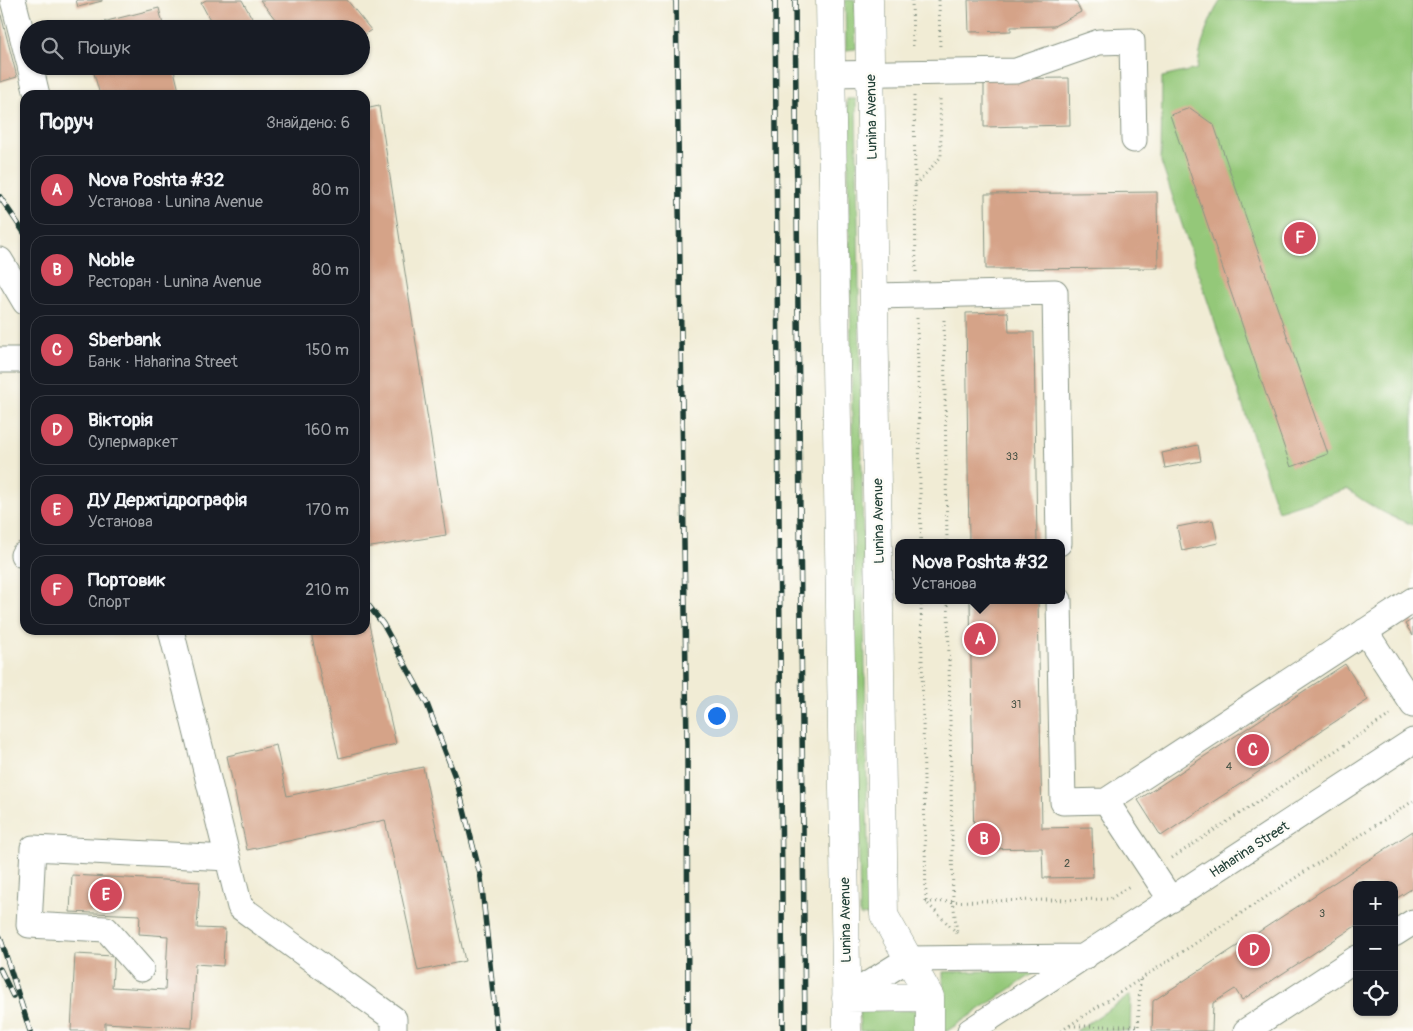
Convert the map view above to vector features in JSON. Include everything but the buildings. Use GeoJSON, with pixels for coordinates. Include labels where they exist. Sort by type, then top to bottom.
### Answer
{"type":"FeatureCollection","features":[{"type":"Feature","properties":{"kind":"main road","name":"Lunina Avenue"},"geometry":{"type":"LineString","coordinates":[[830,0],[847,1031]]}},
{"type":"Feature","properties":{"kind":"main road","name":"Lunina Avenue"},"geometry":{"type":"LineString","coordinates":[[869,0],[884,915],[930,997]]}},
{"type":"Feature","properties":{"kind":"main road"},"geometry":{"type":"LineString","coordinates":[[846,998],[930,997],[930,1031]]}},
{"type":"Feature","properties":{"kind":"street"},"geometry":{"type":"LineString","coordinates":[[13,0],[20,27]]}},
{"type":"Feature","properties":{"kind":"street"},"geometry":{"type":"LineString","coordinates":[[832,74],[1016,71],[1099,42],[1132,41],[1134,140]]}},
{"type":"Feature","properties":{"kind":"street"},"geometry":{"type":"LineString","coordinates":[[32,75],[36,90]]}},
{"type":"Feature","properties":{"kind":"street"},"geometry":{"type":"LineString","coordinates":[[0,260],[20,294]]}},
{"type":"Feature","properties":{"kind":"street"},"geometry":{"type":"LineString","coordinates":[[874,296],[1055,292],[1058,539]]}},
{"type":"Feature","properties":{"kind":"street"},"geometry":{"type":"LineString","coordinates":[[0,360],[20,360]]}},
{"type":"Feature","properties":{"kind":"street"},"geometry":{"type":"LineString","coordinates":[[1059,604],[1062,802],[1106,801],[1413,600]]}},
{"type":"Feature","properties":{"kind":"street"},"geometry":{"type":"LineString","coordinates":[[1365,631],[1412,703]]}},
{"type":"Feature","properties":{"kind":"street"},"geometry":{"type":"LineString","coordinates":[[172,635],[240,907],[394,1020],[394,1031]]}},
{"type":"Feature","properties":{"kind":"street","name":"Haharina Street"},"geometry":{"type":"LineString","coordinates":[[970,1031],[1413,741]]}},
{"type":"Feature","properties":{"kind":"street"},"geometry":{"type":"LineString","coordinates":[[1106,801],[1171,900]]}},
{"type":"Feature","properties":{"kind":"street"},"geometry":{"type":"LineString","coordinates":[[141,969],[106,929],[29,925],[33,848],[228,858]]}},
{"type":"Feature","properties":{"kind":"street"},"geometry":{"type":"LineString","coordinates":[[1398,931],[1413,922]]}},
{"type":"Feature","properties":{"kind":"street"},"geometry":{"type":"LineString","coordinates":[[846,998],[908,959],[1085,956]]}},
{"type":"Feature","properties":{"kind":"street"},"geometry":{"type":"LineString","coordinates":[[1246,1031],[1353,961]]}},
{"type":"Feature","properties":{"kind":"path"},"geometry":{"type":"LineString","coordinates":[[915,185],[941,158]]}},
{"type":"Feature","properties":{"kind":"path"},"geometry":{"type":"LineString","coordinates":[[943,294],[947,539]]}},
{"type":"Feature","properties":{"kind":"path"},"geometry":{"type":"LineString","coordinates":[[921,604],[926,902],[957,932],[953,902],[948,604]]}},
{"type":"Feature","properties":{"kind":"path"},"geometry":{"type":"LineString","coordinates":[[926,902],[1110,899],[1412,703]]}},
{"type":"Feature","properties":{"kind":"path"},"geometry":{"type":"LineString","coordinates":[[1062,1031],[1413,800]]}},
{"type":"Feature","properties":{"kind":"path"},"geometry":{"type":"LineString","coordinates":[[1138,1031],[1140,980]]}},
{"type":"Feature","properties":{"kind":"path"},"geometry":{"type":"LineString","coordinates":[[1070,1026],[1139,1026]]}},
{"type":"Feature","properties":{"kind":"green space"},"geometry":{"type":"Polygon","coordinates":[[[845,0],[855,0],[856,49],[846,50],[845,0]]]}},
{"type":"Feature","properties":{"kind":"green space"},"geometry":{"type":"Polygon","coordinates":[[[1221,0],[1413,0],[1413,525],[1379,510],[1347,489],[1278,511],[1161,162],[1162,77],[1197,69],[1205,33],[1221,0]]]}},
{"type":"Feature","properties":{"kind":"green space"},"geometry":{"type":"Polygon","coordinates":[[[847,99],[856,99],[869,915],[860,916],[847,99]]]}},
{"type":"Feature","properties":{"kind":"green space"},"geometry":{"type":"Polygon","coordinates":[[[1039,970],[947,1031],[944,1031],[943,972],[1039,970]]]}},
{"type":"Feature","properties":{"kind":"green space"},"geometry":{"type":"Polygon","coordinates":[[[1131,995],[1130,1031],[1076,1031],[1131,995]]]}},
{"type":"Feature","properties":{"kind":"green space"},"geometry":{"type":"Polygon","coordinates":[[[917,1010],[917,1031],[860,1031],[859,1011],[917,1010]]]}},
{"type":"Feature","properties":{"kind":"railway"},"geometry":{"type":"LineString","coordinates":[[676,0],[687,744],[688,1031]]}},
{"type":"Feature","properties":{"kind":"railway"},"geometry":{"type":"LineString","coordinates":[[775,0],[783,1031]]}},
{"type":"Feature","properties":{"kind":"railway"},"geometry":{"type":"LineString","coordinates":[[795,0],[805,1031]]}},
{"type":"Feature","properties":{"kind":"railway"},"geometry":{"type":"LineString","coordinates":[[0,197],[20,227]]}},
{"type":"Feature","properties":{"kind":"railway"},"geometry":{"type":"LineString","coordinates":[[370,607],[383,624],[427,704],[457,782],[481,878],[497,1031]]}},
{"type":"Feature","properties":{"kind":"railway"},"geometry":{"type":"LineString","coordinates":[[0,937],[30,1031]]}},
{"type":"Feature","properties":{"kind":"railway"},"geometry":{"type":"LineString","coordinates":[[0,969],[13,996]]}},
{"type":"Feature","properties":{"kind":"place","name":"Портовик"},"geometry":{"type":"Point","coordinates":[1300,238]}},
{"type":"Feature","properties":{"kind":"place","name":"Nova Poshta #32"},"geometry":{"type":"Point","coordinates":[980,639]}},
{"type":"Feature","properties":{"kind":"place","name":"Sberbank"},"geometry":{"type":"Point","coordinates":[1253,750]}},
{"type":"Feature","properties":{"kind":"place","name":"Noble"},"geometry":{"type":"Point","coordinates":[984,839]}},
{"type":"Feature","properties":{"kind":"place","name":"ДУ Держгідрографія"},"geometry":{"type":"Point","coordinates":[106,895]}},
{"type":"Feature","properties":{"kind":"place","name":"Вікторія"},"geometry":{"type":"Point","coordinates":[1254,950]}}]}
